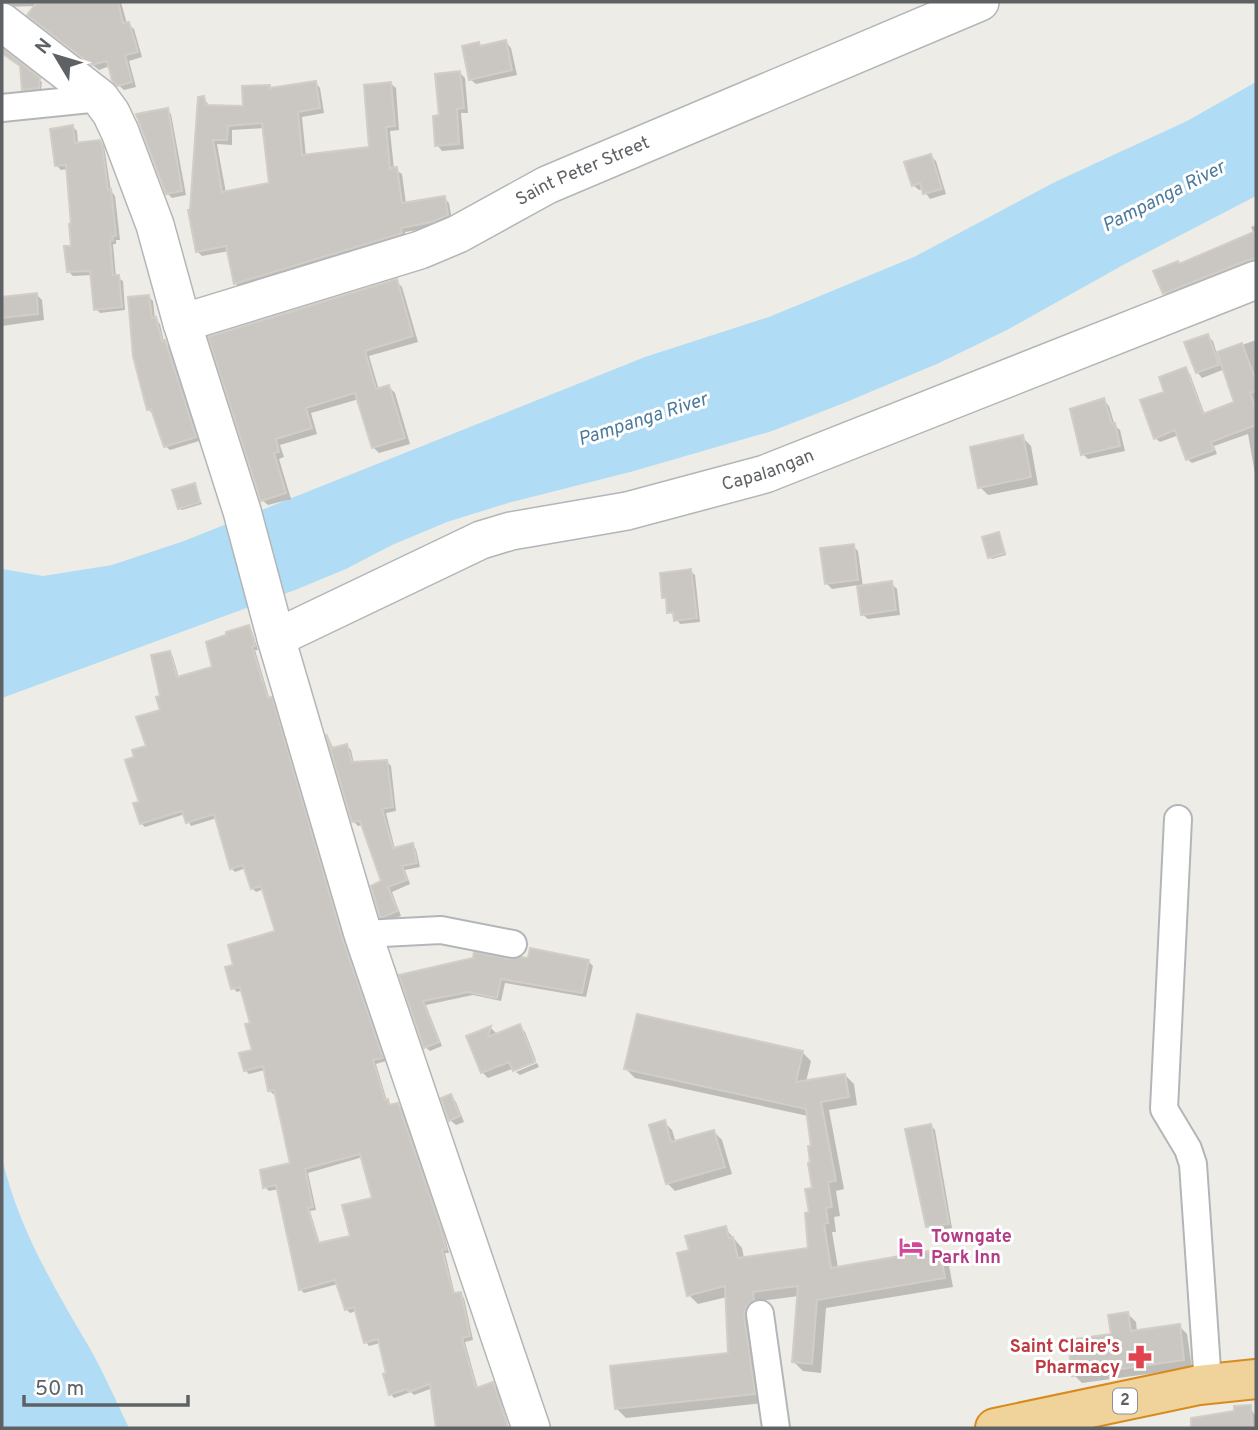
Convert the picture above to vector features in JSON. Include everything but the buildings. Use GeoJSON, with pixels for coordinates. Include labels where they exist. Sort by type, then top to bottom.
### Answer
{"type":"FeatureCollection","features":[{"type":"Feature","properties":{"kind":"highway","name":"2"},"geometry":{"type":"LineString","coordinates":[[995,1428],[1208,1384],[1256,1379]]}},
{"type":"Feature","properties":{"kind":"main road","name":"Saint Peter Street"},"geometry":{"type":"LineString","coordinates":[[182,323],[419,250],[458,234],[547,185],[980,2]]}},
{"type":"Feature","properties":{"kind":"main road"},"geometry":{"type":"LineString","coordinates":[[2,22],[100,98],[120,132],[155,225],[182,323],[242,512],[363,934],[531,1428]]}},
{"type":"Feature","properties":{"kind":"main road","name":"Capalangan"},"geometry":{"type":"LineString","coordinates":[[273,626],[481,540],[511,531],[627,511],[765,474],[1256,280]]}},
{"type":"Feature","properties":{"kind":"street"},"geometry":{"type":"LineString","coordinates":[[2,108],[100,98]]}},
{"type":"Feature","properties":{"kind":"street"},"geometry":{"type":"LineString","coordinates":[[1178,819],[1164,1109],[1188,1149],[1193,1164],[1208,1384]]}},
{"type":"Feature","properties":{"kind":"street"},"geometry":{"type":"LineString","coordinates":[[363,934],[441,930],[513,944]]}},
{"type":"Feature","properties":{"kind":"street"},"geometry":{"type":"LineString","coordinates":[[760,1314],[776,1428]]}},
{"type":"Feature","properties":{"kind":"water","name":"Pampanga River"},"geometry":{"type":"Polygon","coordinates":[[[1256,82],[1256,196],[1123,265],[1007,330],[939,363],[772,431],[447,522],[295,590],[2,698],[2,569],[43,576],[112,565],[184,541],[645,357],[769,317],[914,257],[1055,182],[1187,121],[1256,82]]]}},
{"type":"Feature","properties":{"kind":"water"},"geometry":{"type":"Polygon","coordinates":[[[2,1158],[27,1233],[129,1428],[2,1428],[2,1158]]]}},
{"type":"Feature","properties":{"kind":"place","name":"Towngate Park Inn"},"geometry":{"type":"Point","coordinates":[911,1247]}},
{"type":"Feature","properties":{"kind":"place","name":"Saint Claire's Pharmacy"},"geometry":{"type":"Point","coordinates":[1140,1357]}}]}
